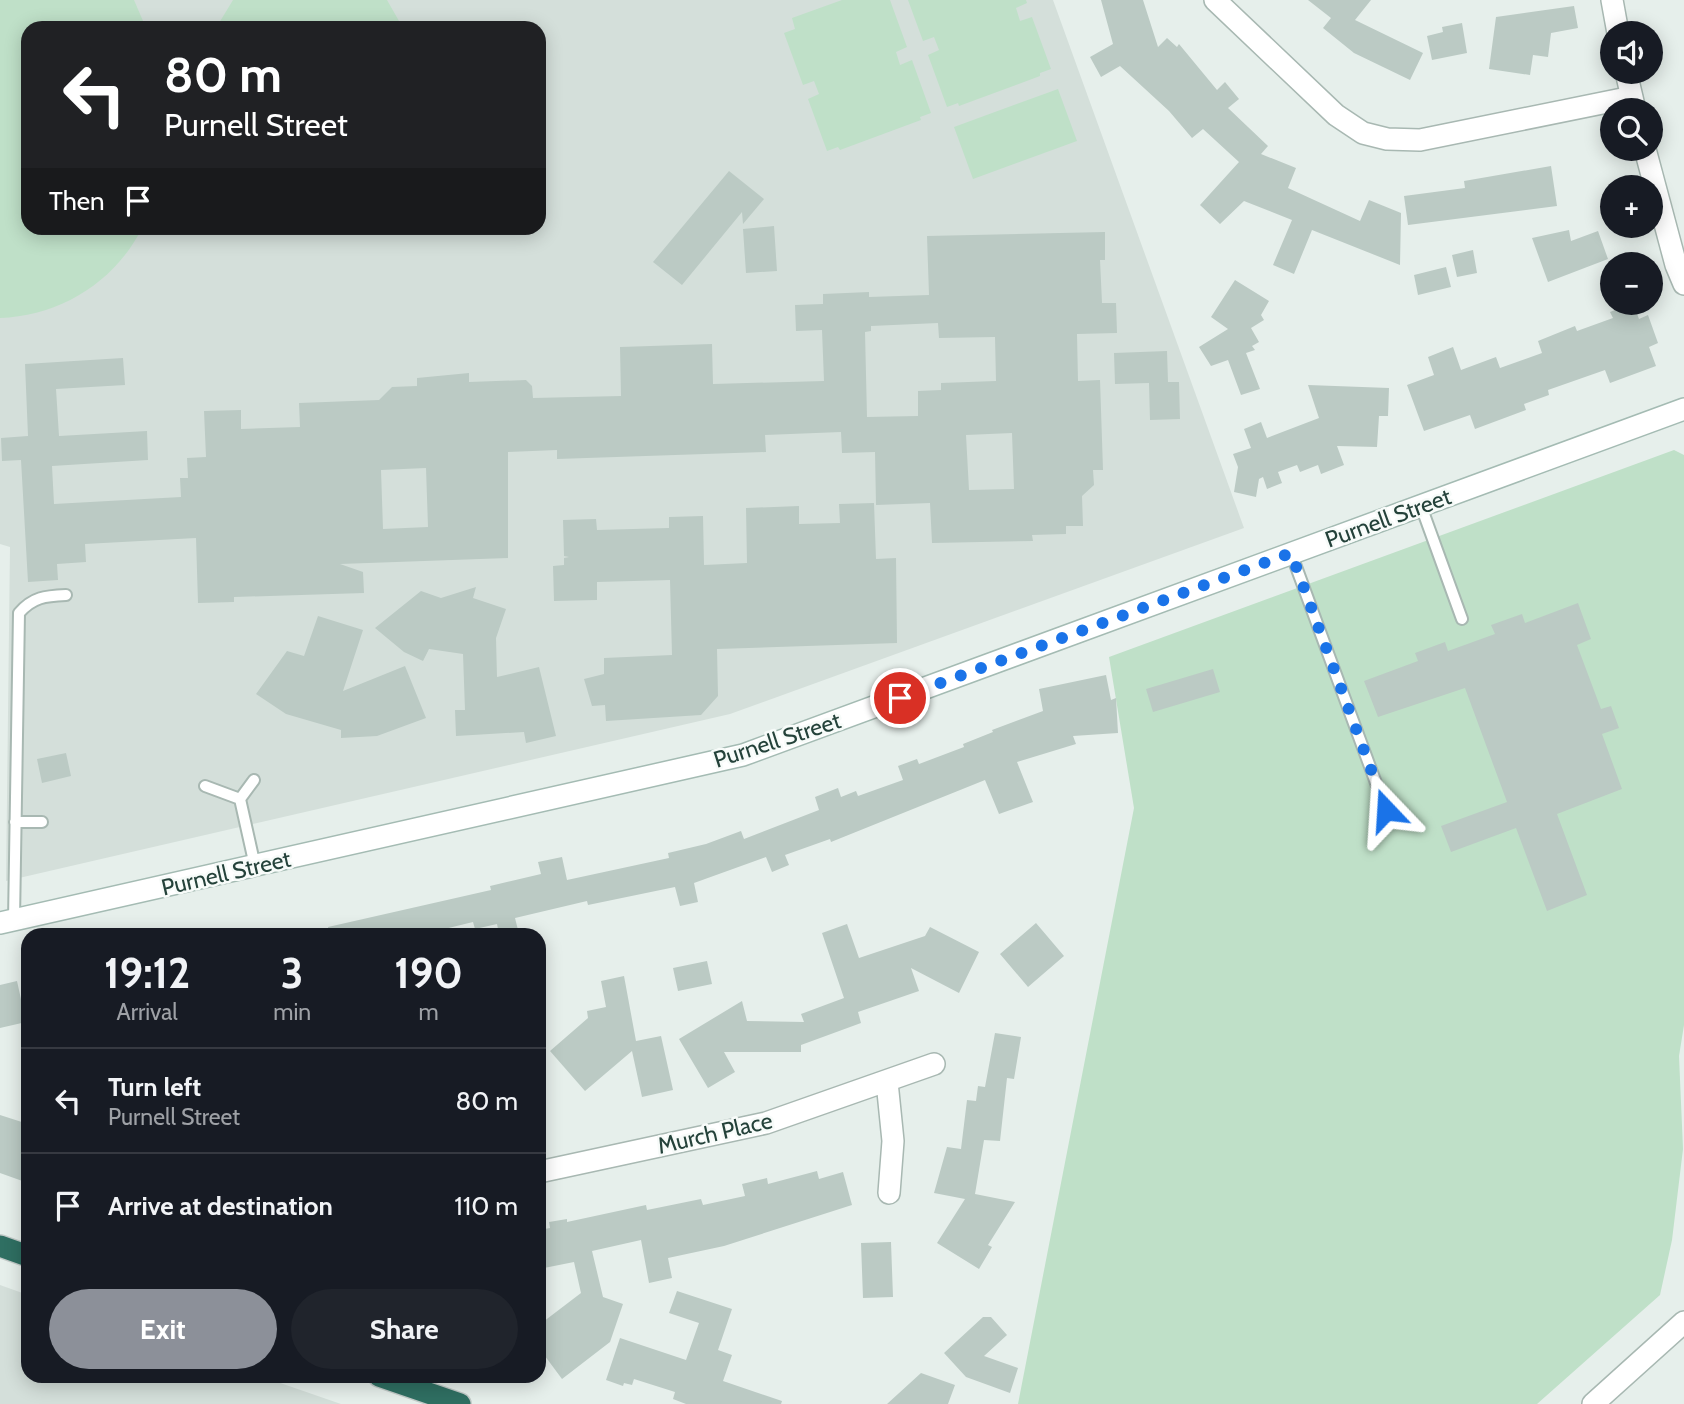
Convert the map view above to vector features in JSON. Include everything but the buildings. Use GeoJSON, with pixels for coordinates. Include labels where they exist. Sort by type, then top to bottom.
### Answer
{"type":"FeatureCollection","features":[{"type":"Feature","properties":{"kind":"highway"},"geometry":{"type":"LineString","coordinates":[[0,1246],[21,1254]]}},
{"type":"Feature","properties":{"kind":"highway"},"geometry":{"type":"LineString","coordinates":[[401,1383],[460,1404]]}},
{"type":"Feature","properties":{"kind":"main road"},"geometry":{"type":"LineString","coordinates":[[1215,0],[1336,115],[1363,133],[1387,139],[1420,140],[1600,110]]}},
{"type":"Feature","properties":{"kind":"main road"},"geometry":{"type":"LineString","coordinates":[[1612,0],[1616,21]]}},
{"type":"Feature","properties":{"kind":"main road"},"geometry":{"type":"LineString","coordinates":[[1648,161],[1676,265],[1684,284]]}},
{"type":"Feature","properties":{"kind":"main road","name":"Purnell Street"},"geometry":{"type":"LineString","coordinates":[[7,922],[743,755],[1684,409]]}},
{"type":"Feature","properties":{"kind":"main road","name":"Murch Place"},"geometry":{"type":"LineString","coordinates":[[546,1170],[765,1122],[887,1083],[934,1064]]}},
{"type":"Feature","properties":{"kind":"main road"},"geometry":{"type":"LineString","coordinates":[[887,1083],[893,1141],[889,1193]]}},
{"type":"Feature","properties":{"kind":"main road"},"geometry":{"type":"LineString","coordinates":[[1593,1404],[1684,1322]]}},
{"type":"Feature","properties":{"kind":"lane"},"geometry":{"type":"LineString","coordinates":[[1421,506],[1462,619]]}},
{"type":"Feature","properties":{"kind":"lane"},"geometry":{"type":"LineString","coordinates":[[1291,553],[1386,810]]}},
{"type":"Feature","properties":{"kind":"lane"},"geometry":{"type":"LineString","coordinates":[[7,922],[15,822],[19,613],[30,601],[44,596],[66,594]]}},
{"type":"Feature","properties":{"kind":"lane"},"geometry":{"type":"LineString","coordinates":[[254,780],[240,799],[255,866]]}},
{"type":"Feature","properties":{"kind":"lane"},"geometry":{"type":"LineString","coordinates":[[205,786],[240,799]]}},
{"type":"Feature","properties":{"kind":"lane"},"geometry":{"type":"LineString","coordinates":[[15,822],[42,822]]}},
{"type":"Feature","properties":{"kind":"shaded area"},"geometry":{"type":"Polygon","coordinates":[[[0,0],[1053,0],[1244,528],[730,714],[6,881],[10,547],[0,544],[0,0]]]}},
{"type":"Feature","properties":{"kind":"shaded area"},"geometry":{"type":"Polygon","coordinates":[[[0,1285],[21,1292],[21,1383],[280,1383],[341,1404],[0,1404],[0,1285]]]}},
{"type":"Feature","properties":{"kind":"green space"},"geometry":{"type":"Polygon","coordinates":[[[0,0],[134,0],[143,21],[21,21],[21,235],[138,235],[117,265],[83,293],[44,311],[0,318],[0,0]]]}},
{"type":"Feature","properties":{"kind":"green space"},"geometry":{"type":"Polygon","coordinates":[[[233,0],[387,0],[399,21],[220,21],[233,0]]]}},
{"type":"Feature","properties":{"kind":"green space"},"geometry":{"type":"Polygon","coordinates":[[[842,0],[890,0],[907,47],[896,52],[900,65],[912,60],[931,113],[920,117],[921,120],[840,150],[838,147],[827,151],[808,99],[819,94],[814,81],[803,85],[784,33],[795,29],[792,18],[842,0]]]}},
{"type":"Feature","properties":{"kind":"green space"},"geometry":{"type":"Polygon","coordinates":[[[908,0],[1026,0],[1027,3],[1016,8],[1020,21],[1032,17],[1051,69],[1040,73],[1040,76],[959,106],[958,103],[947,107],[928,55],[939,50],[934,37],[923,41],[908,0]]]}},
{"type":"Feature","properties":{"kind":"green space"},"geometry":{"type":"Polygon","coordinates":[[[1058,89],[1077,141],[973,179],[954,127],[1058,89]]]}},
{"type":"Feature","properties":{"kind":"green space"},"geometry":{"type":"Polygon","coordinates":[[[1674,450],[1684,455],[1684,1025],[1679,1056],[1683,1149],[1672,1240],[1660,1295],[1537,1404],[1018,1404],[1134,808],[1109,657],[1674,450]]]}},
{"type":"Feature","properties":{"kind":"route"},"geometry":{"type":"LineString","coordinates":[[900,698],[1291,553],[1386,810]]}}]}
